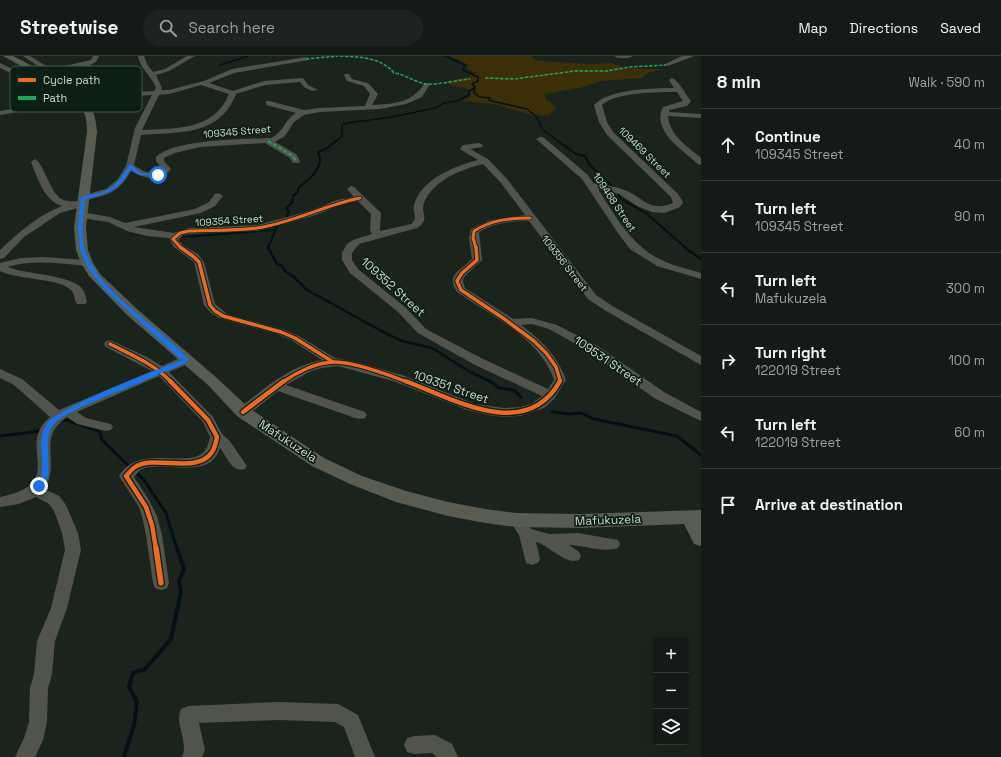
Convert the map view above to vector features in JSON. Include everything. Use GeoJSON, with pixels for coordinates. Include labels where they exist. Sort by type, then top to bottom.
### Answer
{"type":"FeatureCollection","features":[{"type":"Feature","properties":{"kind":"main road","name":"Mafukuzela"},"geometry":{"type":"LineString","coordinates":[[7,56],[26,66]]}},
{"type":"Feature","properties":{"kind":"main road","name":"Mafukuzela"},"geometry":{"type":"LineString","coordinates":[[90,112],[92,127],[80,227],[82,250],[87,263],[95,276],[106,288],[186,360],[213,382],[243,412],[318,462],[363,483],[402,497],[522,527],[581,521],[695,517]]}},
{"type":"Feature","properties":{"kind":"main road"},"geometry":{"type":"LineString","coordinates":[[695,517],[701,539]]}},
{"type":"Feature","properties":{"kind":"street"},"geometry":{"type":"LineString","coordinates":[[26,56],[43,66]]}},
{"type":"Feature","properties":{"kind":"street"},"geometry":{"type":"LineString","coordinates":[[76,66],[94,61],[96,56]]}},
{"type":"Feature","properties":{"kind":"street"},"geometry":{"type":"LineString","coordinates":[[0,256],[21,235],[57,211],[68,206],[82,206],[112,189],[122,181],[130,166],[138,133],[159,88],[158,84],[141,61],[141,56]]}},
{"type":"Feature","properties":{"kind":"street"},"geometry":{"type":"LineString","coordinates":[[151,74],[167,70],[192,56]]}},
{"type":"Feature","properties":{"kind":"street"},"geometry":{"type":"LineString","coordinates":[[617,56],[630,56]]}},
{"type":"Feature","properties":{"kind":"street"},"geometry":{"type":"LineString","coordinates":[[666,65],[685,56],[691,56]]}},
{"type":"Feature","properties":{"kind":"street"},"geometry":{"type":"LineString","coordinates":[[142,94],[169,92],[202,83],[241,69],[306,59]]}},
{"type":"Feature","properties":{"kind":"street"},"geometry":{"type":"LineString","coordinates":[[0,65],[10,71]]}},
{"type":"Feature","properties":{"kind":"street"},"geometry":{"type":"LineString","coordinates":[[82,65],[87,66]]}},
{"type":"Feature","properties":{"kind":"street"},"geometry":{"type":"LineString","coordinates":[[2,74],[10,72]]}},
{"type":"Feature","properties":{"kind":"street"},"geometry":{"type":"LineString","coordinates":[[347,75],[349,80],[366,84],[374,94],[368,106]]}},
{"type":"Feature","properties":{"kind":"street"},"geometry":{"type":"LineString","coordinates":[[202,83],[233,93],[264,83],[302,80],[306,86],[314,90]]}},
{"type":"Feature","properties":{"kind":"street"},"geometry":{"type":"LineString","coordinates":[[672,80],[686,99],[686,102],[666,109],[664,114],[666,126],[670,135],[701,162]]}},
{"type":"Feature","properties":{"kind":"street"},"geometry":{"type":"LineString","coordinates":[[270,103],[302,112],[332,108],[389,105],[409,101],[420,95],[427,84]]}},
{"type":"Feature","properties":{"kind":"street","name":"109469 Street"},"geometry":{"type":"LineString","coordinates":[[591,185],[622,192],[640,204],[652,209],[664,210],[677,205],[678,202],[675,196],[608,130],[603,122],[598,105],[602,100],[617,96],[658,90],[680,90]]}},
{"type":"Feature","properties":{"kind":"street"},"geometry":{"type":"LineString","coordinates":[[138,133],[186,129],[214,120],[229,103],[233,93]]}},
{"type":"Feature","properties":{"kind":"street"},"geometry":{"type":"LineString","coordinates":[[0,113],[10,111]]}},
{"type":"Feature","properties":{"kind":"street","name":"109345 Street"},"geometry":{"type":"LineString","coordinates":[[130,166],[140,174],[158,175],[167,170],[160,161],[160,157],[172,151],[217,143],[268,141],[280,136],[293,117],[302,112]]}},
{"type":"Feature","properties":{"kind":"street"},"geometry":{"type":"LineString","coordinates":[[664,114],[701,116]]}},
{"type":"Feature","properties":{"kind":"street","name":"109468 Street"},"geometry":{"type":"LineString","coordinates":[[540,138],[577,169],[591,185],[621,232],[638,250],[661,264],[701,276]]}},
{"type":"Feature","properties":{"kind":"street"},"geometry":{"type":"LineString","coordinates":[[268,141],[293,156],[296,161]]}},
{"type":"Feature","properties":{"kind":"street","name":"109356 Street"},"geometry":{"type":"LineString","coordinates":[[479,145],[466,147],[464,149],[485,161],[504,181],[530,218],[592,297],[610,309],[701,361]]}},
{"type":"Feature","properties":{"kind":"street","name":"109352 Street"},"geometry":{"type":"LineString","coordinates":[[485,161],[465,167],[432,185],[420,203],[419,208],[421,218],[418,224],[356,242],[351,246],[347,260],[354,271],[402,310],[422,331],[479,362],[550,395]]}},
{"type":"Feature","properties":{"kind":"street"},"geometry":{"type":"LineString","coordinates":[[35,162],[45,184],[58,201],[65,204],[82,206],[124,226],[147,233],[175,236],[173,240],[174,242],[198,260],[210,305],[214,311],[223,316],[281,332],[295,338],[333,362]]}},
{"type":"Feature","properties":{"kind":"street"},"geometry":{"type":"LineString","coordinates":[[351,190],[376,213],[374,230],[377,235]]}},
{"type":"Feature","properties":{"kind":"street"},"geometry":{"type":"LineString","coordinates":[[124,226],[198,210],[212,204],[218,196]]}},
{"type":"Feature","properties":{"kind":"street","name":"109354 Street"},"geometry":{"type":"LineString","coordinates":[[175,236],[189,231],[257,228],[313,213],[340,202],[360,198]]}},
{"type":"Feature","properties":{"kind":"street","name":"109351 Street"},"geometry":{"type":"LineString","coordinates":[[243,412],[300,370],[333,362],[388,375],[436,394],[490,411],[518,412],[537,407],[550,395],[560,380],[559,373],[551,360],[531,339],[511,323],[461,290],[457,281],[459,275],[477,260],[478,255],[474,239],[474,231],[478,228],[502,221],[530,218]]}},
{"type":"Feature","properties":{"kind":"street"},"geometry":{"type":"LineString","coordinates":[[0,267],[18,262],[35,260],[87,263]]}},
{"type":"Feature","properties":{"kind":"street"},"geometry":{"type":"LineString","coordinates":[[0,267],[7,271],[70,284],[78,290],[81,302]]}},
{"type":"Feature","properties":{"kind":"street","name":"109531 Street"},"geometry":{"type":"LineString","coordinates":[[511,323],[532,320],[553,327],[594,349],[659,394],[701,417]]}},
{"type":"Feature","properties":{"kind":"street"},"geometry":{"type":"LineString","coordinates":[[110,344],[143,360],[161,371],[208,420],[217,437],[224,443],[240,466]]}},
{"type":"Feature","properties":{"kind":"street"},"geometry":{"type":"LineString","coordinates":[[0,502],[20,498],[31,493],[44,479],[46,462],[43,446],[45,434],[50,424],[62,415],[186,360]]}},
{"type":"Feature","properties":{"kind":"street"},"geometry":{"type":"LineString","coordinates":[[0,373],[18,382],[45,407],[53,412],[82,421],[106,426]]}},
{"type":"Feature","properties":{"kind":"street"},"geometry":{"type":"LineString","coordinates":[[277,386],[360,415]]}},
{"type":"Feature","properties":{"kind":"street"},"geometry":{"type":"LineString","coordinates":[[161,583],[153,533],[146,507],[135,488],[128,482],[126,476],[131,468],[136,465],[150,463],[184,464],[204,460],[212,452],[217,437]]}},
{"type":"Feature","properties":{"kind":"street"},"geometry":{"type":"LineString","coordinates":[[25,757],[33,740],[38,722],[39,688],[43,674],[46,641],[59,608],[73,550],[70,533],[61,509],[54,500],[35,490]]}},
{"type":"Feature","properties":{"kind":"street"},"geometry":{"type":"LineString","coordinates":[[522,527],[549,540],[573,556]]}},
{"type":"Feature","properties":{"kind":"street"},"geometry":{"type":"LineString","coordinates":[[522,527],[532,559]]}},
{"type":"Feature","properties":{"kind":"street"},"geometry":{"type":"LineString","coordinates":[[549,540],[578,538],[612,544]]}},
{"type":"Feature","properties":{"kind":"street"},"geometry":{"type":"LineString","coordinates":[[192,757],[195,750],[188,715],[279,711],[338,713],[351,721],[365,757]]}},
{"type":"Feature","properties":{"kind":"street"},"geometry":{"type":"LineString","coordinates":[[414,745],[436,744],[448,757]]}},
{"type":"Feature","properties":{"kind":"shaded area"},"geometry":{"type":"Polygon","coordinates":[[[450,56],[531,56],[536,60],[541,61],[590,64],[612,63],[626,68],[659,70],[648,73],[642,78],[602,81],[579,88],[545,94],[545,99],[556,108],[549,115],[535,116],[494,104],[462,101],[471,96],[471,91],[466,88],[446,83],[448,81],[468,77],[477,73],[468,69],[469,65],[450,56]]]}},
{"type":"Feature","properties":{"kind":"waterway"},"geometry":{"type":"LineString","coordinates":[[220,65],[248,56]]}},
{"type":"Feature","properties":{"kind":"waterway"},"geometry":{"type":"LineString","coordinates":[[445,56],[465,65],[463,70],[478,77],[478,81],[472,84],[475,87],[474,93],[480,97],[490,98],[489,100],[492,101],[527,109],[536,116],[542,129],[559,142]]}},
{"type":"Feature","properties":{"kind":"waterway"},"geometry":{"type":"LineString","coordinates":[[335,142],[342,136],[342,125],[347,123],[392,117],[435,108],[444,103],[457,101],[469,95],[469,91],[474,88]]}},
{"type":"Feature","properties":{"kind":"waterway"},"geometry":{"type":"LineString","coordinates":[[287,217],[289,211],[286,208],[292,203],[293,196],[298,192],[298,188],[311,177],[318,168],[320,163],[318,152],[326,149],[336,141]]}},
{"type":"Feature","properties":{"kind":"waterway"},"geometry":{"type":"LineString","coordinates":[[558,141],[576,154],[585,156],[589,164],[613,187]]}},
{"type":"Feature","properties":{"kind":"waterway"},"geometry":{"type":"LineString","coordinates":[[618,192],[621,199],[647,214],[686,248]]}},
{"type":"Feature","properties":{"kind":"waterway"},"geometry":{"type":"LineString","coordinates":[[268,247],[277,226]]}},
{"type":"Feature","properties":{"kind":"waterway"},"geometry":{"type":"LineString","coordinates":[[183,237],[275,230]]}},
{"type":"Feature","properties":{"kind":"waterway"},"geometry":{"type":"LineString","coordinates":[[268,247],[277,264],[282,266],[286,272],[293,276],[307,290],[402,341],[432,348],[470,372],[491,382]]}},
{"type":"Feature","properties":{"kind":"waterway"},"geometry":{"type":"LineString","coordinates":[[684,247],[701,259]]}},
{"type":"Feature","properties":{"kind":"waterway"},"geometry":{"type":"LineString","coordinates":[[490,381],[499,388],[514,390],[521,397]]}},
{"type":"Feature","properties":{"kind":"waterway"},"geometry":{"type":"LineString","coordinates":[[552,412],[570,414],[581,413],[594,419],[677,436],[701,455]]}},
{"type":"Feature","properties":{"kind":"waterway"},"geometry":{"type":"LineString","coordinates":[[59,421],[67,420],[100,432],[102,440],[129,466]]}},
{"type":"Feature","properties":{"kind":"waterway"},"geometry":{"type":"LineString","coordinates":[[0,436],[40,431]]}},
{"type":"Feature","properties":{"kind":"waterway"},"geometry":{"type":"LineString","coordinates":[[135,471],[144,480],[166,513],[177,549]]}},
{"type":"Feature","properties":{"kind":"waterway"},"geometry":{"type":"LineString","coordinates":[[124,757],[134,725],[137,702],[129,687],[133,673],[145,669],[171,639],[181,592],[179,581],[184,569],[177,548]]}},
{"type":"Feature","properties":{"kind":"marked path"},"geometry":{"type":"LineString","coordinates":[[306,59],[338,56]]}},
{"type":"Feature","properties":{"kind":"marked path"},"geometry":{"type":"LineString","coordinates":[[340,56],[377,61],[390,68],[394,73],[402,74],[406,78],[427,84],[470,79]]}},
{"type":"Feature","properties":{"kind":"marked path"},"geometry":{"type":"LineString","coordinates":[[485,78],[514,79],[575,71],[607,71],[629,67],[666,65]]}},
{"type":"Feature","properties":{"kind":"marked path"},"geometry":{"type":"LineString","coordinates":[[268,141],[293,156],[296,161]]}},
{"type":"Feature","properties":{"kind":"cycle path"},"geometry":{"type":"LineString","coordinates":[[333,362],[295,338],[281,332],[223,316],[215,311],[210,305],[205,280],[199,262],[197,259],[180,248],[173,239],[180,233],[189,231],[257,228],[313,213],[340,202],[360,198]]}},
{"type":"Feature","properties":{"kind":"cycle path"},"geometry":{"type":"LineString","coordinates":[[243,412],[295,374],[319,364],[335,362],[356,366],[390,376],[456,402],[488,411],[504,413],[520,412],[540,405],[550,396],[560,380],[556,367],[547,354],[534,341],[519,329],[461,290],[457,281],[462,273],[477,260],[477,253],[473,238],[474,231],[494,222],[516,218],[530,218]]}},
{"type":"Feature","properties":{"kind":"cycle path"},"geometry":{"type":"LineString","coordinates":[[110,344],[143,360],[161,371],[208,420],[217,437],[212,452],[203,460],[190,463],[147,463],[135,467],[126,476],[146,507],[152,525],[161,583]]}},
{"type":"Feature","properties":{"kind":"route"},"geometry":{"type":"LineString","coordinates":[[39,486],[44,479],[46,462],[43,446],[45,434],[50,424],[57,418],[76,407],[186,360],[106,288],[95,276],[87,263],[82,250],[80,227],[83,198],[112,189],[122,181],[130,166],[140,174],[150,176],[158,175]]}}]}
